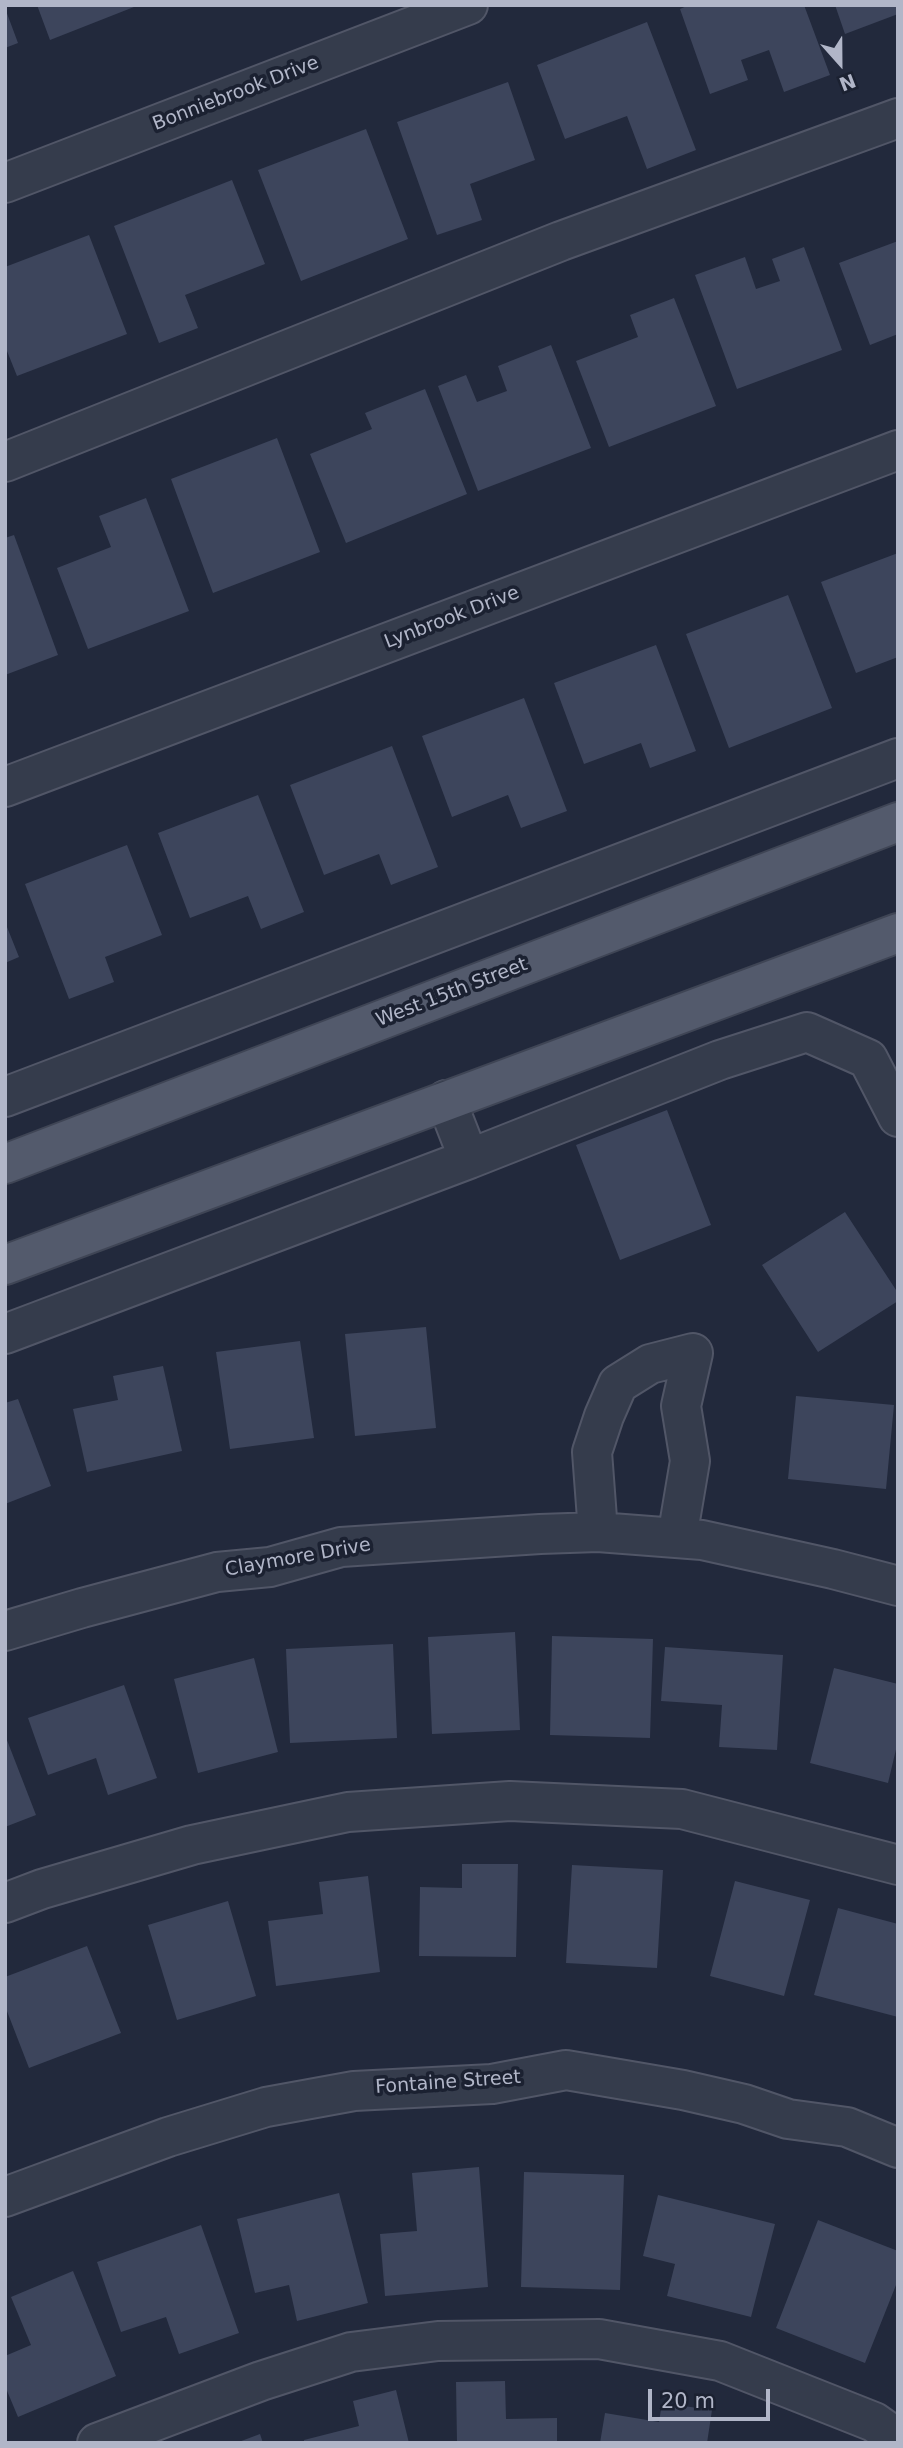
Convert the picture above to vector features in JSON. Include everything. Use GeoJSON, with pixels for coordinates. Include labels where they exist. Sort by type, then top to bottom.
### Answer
{"type":"FeatureCollection","features":[{"type":"Feature","properties":{"kind":"main road","name":"West 15th Street"},"geometry":{"type":"LineString","coordinates":[[5,1164],[898,822]]}},
{"type":"Feature","properties":{"kind":"main road"},"geometry":{"type":"LineString","coordinates":[[5,1265],[898,933]]}},
{"type":"Feature","properties":{"kind":"street","name":"Bonniebrook Drive"},"geometry":{"type":"LineString","coordinates":[[5,183],[468,5]]}},
{"type":"Feature","properties":{"kind":"street"},"geometry":{"type":"LineString","coordinates":[[5,462],[561,241],[898,118]]}},
{"type":"Feature","properties":{"kind":"street","name":"Lynbrook Drive"},"geometry":{"type":"LineString","coordinates":[[5,787],[898,450]]}},
{"type":"Feature","properties":{"kind":"street"},"geometry":{"type":"LineString","coordinates":[[5,1097],[898,758]]}},
{"type":"Feature","properties":{"kind":"street"},"geometry":{"type":"LineString","coordinates":[[5,1334],[470,1159],[720,1060],[807,1032],[868,1059],[898,1117]]}},
{"type":"Feature","properties":{"kind":"street"},"geometry":{"type":"LineString","coordinates":[[446,1100],[470,1159]]}},
{"type":"Feature","properties":{"kind":"street"},"geometry":{"type":"LineString","coordinates":[[598,1532],[592,1452],[618,1384],[650,1364],[693,1353],[681,1406],[690,1461],[677,1538]]}},
{"type":"Feature","properties":{"kind":"street","name":"Claymore Drive"},"geometry":{"type":"LineString","coordinates":[[5,1631],[217,1572],[270,1567],[341,1547],[598,1532],[677,1538],[728,1546],[898,1586]]}},
{"type":"Feature","properties":{"kind":"street"},"geometry":{"type":"LineString","coordinates":[[5,1903],[42,1889],[192,1845],[348,1812],[510,1801],[682,1809],[898,1866]]}},
{"type":"Feature","properties":{"kind":"street","name":"Fontaine Street"},"geometry":{"type":"LineString","coordinates":[[5,2197],[168,2137],[266,2107],[354,2091],[492,2084],[566,2070],[683,2090],[788,2119],[847,2127],[898,2148]]}},
{"type":"Feature","properties":{"kind":"street"},"geometry":{"type":"LineString","coordinates":[[97,2443],[261,2381],[351,2352],[438,2341],[599,2339],[720,2361],[874,2422],[898,2439]]}},
{"type":"Feature","properties":{"kind":"building"},"geometry":{"type":"Polygon","coordinates":[[[37,5],[139,5],[50,40],[37,5]]]}},
{"type":"Feature","properties":{"kind":"building"},"geometry":{"type":"Polygon","coordinates":[[[689,5],[804,5],[830,75],[784,92],[769,50],[741,60],[748,80],[710,94],[680,9],[689,5]]]}},
{"type":"Feature","properties":{"kind":"building"},"geometry":{"type":"Polygon","coordinates":[[[835,5],[898,5],[898,14],[845,34],[835,5]]]}},
{"type":"Feature","properties":{"kind":"building"},"geometry":{"type":"Polygon","coordinates":[[[5,8],[18,43],[5,48],[5,8]]]}},
{"type":"Feature","properties":{"kind":"building"},"geometry":{"type":"Polygon","coordinates":[[[647,22],[696,150],[647,169],[627,116],[565,139],[537,65],[647,22]]]}},
{"type":"Feature","properties":{"kind":"building"},"geometry":{"type":"Polygon","coordinates":[[[508,82],[535,160],[470,184],[482,220],[437,235],[397,122],[508,82]]]}},
{"type":"Feature","properties":{"kind":"building"},"geometry":{"type":"Polygon","coordinates":[[[366,129],[408,239],[301,281],[258,170],[366,129]]]}},
{"type":"Feature","properties":{"kind":"building"},"geometry":{"type":"Polygon","coordinates":[[[232,180],[265,264],[185,295],[198,328],[159,343],[114,226],[232,180]]]}},
{"type":"Feature","properties":{"kind":"building"},"geometry":{"type":"Polygon","coordinates":[[[89,235],[127,334],[17,376],[5,346],[5,267],[89,235]]]}},
{"type":"Feature","properties":{"kind":"building"},"geometry":{"type":"Polygon","coordinates":[[[898,241],[898,334],[870,345],[839,263],[898,241]]]}},
{"type":"Feature","properties":{"kind":"building"},"geometry":{"type":"Polygon","coordinates":[[[804,247],[842,350],[737,389],[695,275],[745,257],[756,289],[780,281],[772,259],[804,247]]]}},
{"type":"Feature","properties":{"kind":"building"},"geometry":{"type":"Polygon","coordinates":[[[674,298],[716,406],[609,447],[576,361],[638,337],[630,315],[674,298]]]}},
{"type":"Feature","properties":{"kind":"building"},"geometry":{"type":"Polygon","coordinates":[[[551,345],[591,448],[478,491],[438,386],[466,375],[477,402],[507,391],[498,366],[551,345]]]}},
{"type":"Feature","properties":{"kind":"building"},"geometry":{"type":"Polygon","coordinates":[[[425,389],[467,494],[346,543],[310,454],[372,429],[365,413],[425,389]]]}},
{"type":"Feature","properties":{"kind":"building"},"geometry":{"type":"Polygon","coordinates":[[[277,438],[320,552],[213,593],[171,479],[277,438]]]}},
{"type":"Feature","properties":{"kind":"building"},"geometry":{"type":"Polygon","coordinates":[[[146,498],[189,611],[88,649],[57,568],[111,547],[99,516],[146,498]]]}},
{"type":"Feature","properties":{"kind":"building"},"geometry":{"type":"Polygon","coordinates":[[[14,535],[58,655],[5,675],[5,538],[14,535]]]}},
{"type":"Feature","properties":{"kind":"building"},"geometry":{"type":"Polygon","coordinates":[[[898,553],[898,657],[856,673],[821,582],[898,553]]]}},
{"type":"Feature","properties":{"kind":"building"},"geometry":{"type":"Polygon","coordinates":[[[788,595],[832,708],[729,748],[686,634],[788,595]]]}},
{"type":"Feature","properties":{"kind":"building"},"geometry":{"type":"Polygon","coordinates":[[[656,645],[696,751],[650,768],[641,743],[584,764],[554,683],[656,645]]]}},
{"type":"Feature","properties":{"kind":"building"},"geometry":{"type":"Polygon","coordinates":[[[524,698],[567,811],[521,828],[508,795],[452,817],[422,736],[524,698]]]}},
{"type":"Feature","properties":{"kind":"building"},"geometry":{"type":"Polygon","coordinates":[[[392,746],[438,867],[391,885],[379,854],[324,875],[290,785],[392,746]]]}},
{"type":"Feature","properties":{"kind":"building"},"geometry":{"type":"Polygon","coordinates":[[[258,795],[304,912],[261,929],[248,896],[190,918],[158,833],[258,795]]]}},
{"type":"Feature","properties":{"kind":"building"},"geometry":{"type":"Polygon","coordinates":[[[127,845],[162,935],[105,957],[114,982],[69,999],[25,884],[127,845]]]}},
{"type":"Feature","properties":{"kind":"building"},"geometry":{"type":"Polygon","coordinates":[[[5,922],[19,957],[5,963],[5,922]]]}},
{"type":"Feature","properties":{"kind":"building"},"geometry":{"type":"Polygon","coordinates":[[[667,1110],[711,1225],[620,1260],[576,1145],[667,1110]]]}},
{"type":"Feature","properties":{"kind":"building"},"geometry":{"type":"Polygon","coordinates":[[[845,1212],[898,1293],[898,1301],[818,1352],[762,1265],[845,1212]]]}},
{"type":"Feature","properties":{"kind":"building"},"geometry":{"type":"Polygon","coordinates":[[[426,1327],[436,1428],[355,1436],[345,1334],[426,1327]]]}},
{"type":"Feature","properties":{"kind":"building"},"geometry":{"type":"Polygon","coordinates":[[[300,1341],[314,1438],[230,1449],[216,1352],[300,1341]]]}},
{"type":"Feature","properties":{"kind":"building"},"geometry":{"type":"Polygon","coordinates":[[[163,1366],[182,1451],[87,1472],[73,1409],[118,1400],[113,1376],[163,1366]]]}},
{"type":"Feature","properties":{"kind":"building"},"geometry":{"type":"Polygon","coordinates":[[[796,1396],[894,1405],[886,1489],[788,1479],[796,1396]]]}},
{"type":"Feature","properties":{"kind":"building"},"geometry":{"type":"Polygon","coordinates":[[[18,1399],[51,1486],[5,1504],[5,1403],[18,1399]]]}},
{"type":"Feature","properties":{"kind":"building"},"geometry":{"type":"Polygon","coordinates":[[[515,1632],[520,1730],[432,1734],[428,1637],[515,1632]]]}},
{"type":"Feature","properties":{"kind":"building"},"geometry":{"type":"Polygon","coordinates":[[[552,1636],[653,1639],[650,1738],[550,1735],[552,1636]]]}},
{"type":"Feature","properties":{"kind":"building"},"geometry":{"type":"Polygon","coordinates":[[[393,1644],[397,1738],[290,1743],[286,1649],[393,1644]]]}},
{"type":"Feature","properties":{"kind":"building"},"geometry":{"type":"Polygon","coordinates":[[[665,1647],[783,1655],[777,1750],[719,1747],[722,1705],[661,1701],[665,1647]]]}},
{"type":"Feature","properties":{"kind":"building"},"geometry":{"type":"Polygon","coordinates":[[[254,1658],[278,1752],[198,1773],[174,1679],[254,1658]]]}},
{"type":"Feature","properties":{"kind":"building"},"geometry":{"type":"Polygon","coordinates":[[[834,1668],[898,1684],[898,1741],[888,1783],[810,1763],[834,1668]]]}},
{"type":"Feature","properties":{"kind":"building"},"geometry":{"type":"Polygon","coordinates":[[[124,1685],[157,1778],[108,1795],[96,1758],[48,1775],[28,1718],[124,1685]]]}},
{"type":"Feature","properties":{"kind":"building"},"geometry":{"type":"Polygon","coordinates":[[[5,1735],[36,1815],[5,1827],[5,1735]]]}},
{"type":"Feature","properties":{"kind":"building"},"geometry":{"type":"Polygon","coordinates":[[[462,1864],[518,1864],[516,1957],[419,1956],[420,1887],[462,1888],[462,1864]]]}},
{"type":"Feature","properties":{"kind":"building"},"geometry":{"type":"Polygon","coordinates":[[[572,1865],[663,1870],[657,1968],[566,1963],[572,1865]]]}},
{"type":"Feature","properties":{"kind":"building"},"geometry":{"type":"Polygon","coordinates":[[[368,1876],[380,1972],[276,1986],[268,1921],[323,1914],[319,1882],[368,1876]]]}},
{"type":"Feature","properties":{"kind":"building"},"geometry":{"type":"Polygon","coordinates":[[[735,1881],[810,1900],[784,1996],[710,1976],[735,1881]]]}},
{"type":"Feature","properties":{"kind":"building"},"geometry":{"type":"Polygon","coordinates":[[[228,1901],[256,1996],[177,2020],[148,1925],[228,1901]]]}},
{"type":"Feature","properties":{"kind":"building"},"geometry":{"type":"Polygon","coordinates":[[[838,1908],[898,1924],[898,2017],[814,1995],[838,1908]]]}},
{"type":"Feature","properties":{"kind":"building"},"geometry":{"type":"Polygon","coordinates":[[[87,1946],[121,2033],[29,2068],[5,2006],[5,1977],[87,1946]]]}},
{"type":"Feature","properties":{"kind":"building"},"geometry":{"type":"Polygon","coordinates":[[[479,2167],[488,2287],[385,2296],[380,2234],[417,2231],[412,2173],[479,2167]]]}},
{"type":"Feature","properties":{"kind":"building"},"geometry":{"type":"Polygon","coordinates":[[[524,2172],[624,2175],[620,2290],[521,2287],[524,2172]]]}},
{"type":"Feature","properties":{"kind":"building"},"geometry":{"type":"Polygon","coordinates":[[[339,2193],[368,2303],[297,2321],[289,2285],[255,2293],[237,2219],[339,2193]]]}},
{"type":"Feature","properties":{"kind":"building"},"geometry":{"type":"Polygon","coordinates":[[[658,2195],[775,2224],[751,2317],[667,2296],[675,2264],[643,2256],[658,2195]]]}},
{"type":"Feature","properties":{"kind":"building"},"geometry":{"type":"Polygon","coordinates":[[[818,2220],[898,2251],[898,2280],[865,2363],[776,2328],[818,2220]]]}},
{"type":"Feature","properties":{"kind":"building"},"geometry":{"type":"Polygon","coordinates":[[[201,2225],[239,2333],[179,2354],[166,2317],[121,2332],[97,2262],[201,2225]]]}},
{"type":"Feature","properties":{"kind":"building"},"geometry":{"type":"Polygon","coordinates":[[[73,2271],[116,2376],[18,2417],[5,2386],[5,2356],[31,2345],[11,2297],[73,2271]]]}},
{"type":"Feature","properties":{"kind":"building"},"geometry":{"type":"Polygon","coordinates":[[[505,2381],[506,2419],[557,2418],[557,2443],[457,2443],[456,2382],[505,2381]]]}},
{"type":"Feature","properties":{"kind":"building"},"geometry":{"type":"Polygon","coordinates":[[[396,2390],[409,2443],[304,2443],[304,2440],[359,2426],[353,2401],[396,2390]]]}},
{"type":"Feature","properties":{"kind":"building"},"geometry":{"type":"Polygon","coordinates":[[[662,2403],[712,2410],[707,2443],[600,2443],[605,2413],[659,2422],[662,2403]]]}},
{"type":"Feature","properties":{"kind":"building"},"geometry":{"type":"Polygon","coordinates":[[[260,2434],[263,2443],[236,2443],[260,2434]]]}}]}
